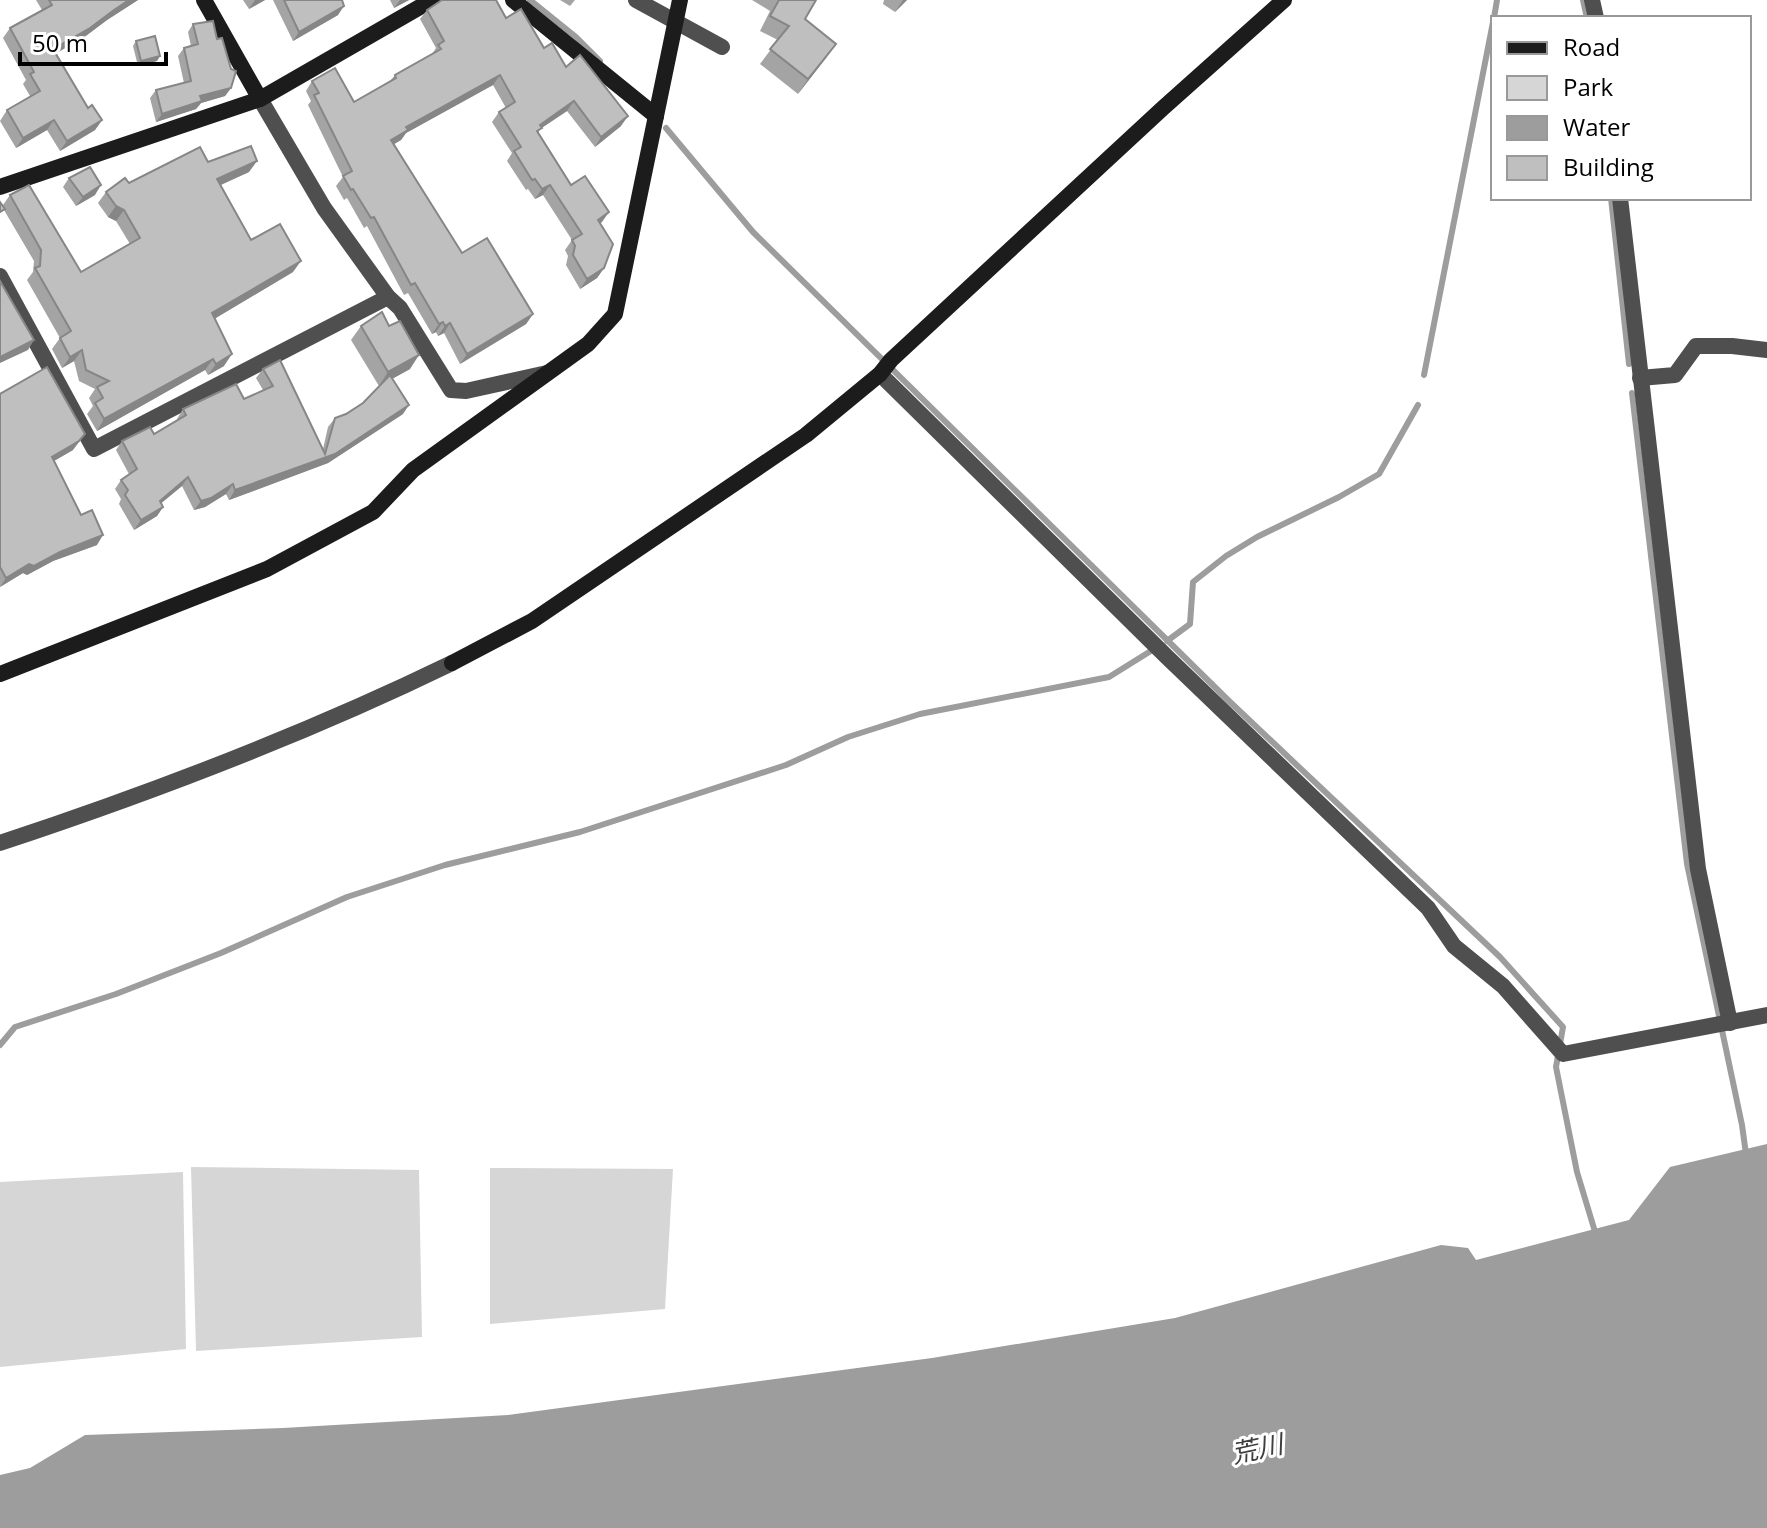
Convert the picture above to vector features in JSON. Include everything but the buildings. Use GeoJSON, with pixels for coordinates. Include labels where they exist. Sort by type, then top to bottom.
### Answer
{"type":"FeatureCollection","features":[{"type":"Feature","properties":{"kind":"street"},"geometry":{"type":"LineString","coordinates":[[204,0],[324,208],[388,297],[400,308],[451,390],[466,391],[547,373]]}},
{"type":"Feature","properties":{"kind":"street"},"geometry":{"type":"LineString","coordinates":[[0,187],[260,99],[432,0]]}},
{"type":"Feature","properties":{"kind":"street"},"geometry":{"type":"LineString","coordinates":[[513,0],[656,116]]}},
{"type":"Feature","properties":{"kind":"street"},"geometry":{"type":"LineString","coordinates":[[636,0],[722,47]]}},
{"type":"Feature","properties":{"kind":"street"},"geometry":{"type":"LineString","coordinates":[[0,674],[267,569],[373,512],[413,470],[588,344],[615,314],[680,0]]}},
{"type":"Feature","properties":{"kind":"street"},"geometry":{"type":"LineString","coordinates":[[0,843],[189,777],[367,704],[452,663],[545,612],[806,435],[884,369],[1163,108],[1284,0]]}},
{"type":"Feature","properties":{"kind":"street"},"geometry":{"type":"LineString","coordinates":[[1620,200],[1698,869],[1729,1023]]}},
{"type":"Feature","properties":{"kind":"street"},"geometry":{"type":"LineString","coordinates":[[0,276],[94,449],[388,297]]}},
{"type":"Feature","properties":{"kind":"street"},"geometry":{"type":"LineString","coordinates":[[1640,378],[1675,375],[1696,346],[1767,350]]}},
{"type":"Feature","properties":{"kind":"street"},"geometry":{"type":"LineString","coordinates":[[884,369],[1166,656],[1428,908],[1454,946],[1503,986],[1563,1054],[1767,1015]]}},
{"type":"Feature","properties":{"kind":"green space"},"geometry":{"type":"Polygon","coordinates":[[[191,1167],[419,1170],[422,1337],[196,1351],[191,1167]]]}},
{"type":"Feature","properties":{"kind":"green space"},"geometry":{"type":"Polygon","coordinates":[[[490,1168],[673,1169],[665,1309],[490,1324],[490,1168]]]}},
{"type":"Feature","properties":{"kind":"green space"},"geometry":{"type":"Polygon","coordinates":[[[183,1172],[186,1349],[0,1367],[0,1182],[183,1172]]]}},
{"type":"Feature","properties":{"kind":"water","name":"荒川"},"geometry":{"type":"Polygon","coordinates":[[[1767,1144],[1767,1528],[0,1528],[0,1475],[30,1468],[85,1435],[508,1415],[932,1358],[1175,1318],[1441,1245],[1468,1248],[1476,1260],[1629,1220],[1670,1167],[1767,1144]]]}},
{"type":"Feature","properties":{"kind":"waterway"},"geometry":{"type":"LineString","coordinates":[[530,0],[600,61]]}},
{"type":"Feature","properties":{"kind":"waterway"},"geometry":{"type":"LineString","coordinates":[[1494,16],[1497,0]]}},
{"type":"Feature","properties":{"kind":"waterway"},"geometry":{"type":"LineString","coordinates":[[1583,0],[1587,16]]}},
{"type":"Feature","properties":{"kind":"waterway"},"geometry":{"type":"LineString","coordinates":[[1424,375],[1491,32]]}},
{"type":"Feature","properties":{"kind":"waterway"},"geometry":{"type":"LineString","coordinates":[[666,128],[753,232],[1229,701],[1500,957],[1563,1027],[1556,1067],[1577,1172],[1596,1235]]}},
{"type":"Feature","properties":{"kind":"waterway"},"geometry":{"type":"LineString","coordinates":[[1611,200],[1629,364]]}},
{"type":"Feature","properties":{"kind":"waterway"},"geometry":{"type":"LineString","coordinates":[[1632,393],[1687,864],[1746,1154]]}},
{"type":"Feature","properties":{"kind":"waterway"},"geometry":{"type":"LineString","coordinates":[[1167,641],[1190,624],[1193,582],[1257,537],[1379,474],[1418,405]]}},
{"type":"Feature","properties":{"kind":"waterway"},"geometry":{"type":"LineString","coordinates":[[0,1045],[15,1027],[116,994],[221,953],[347,897],[445,865],[580,832],[786,765],[848,737],[920,714],[1109,677],[1154,649]]}}]}
